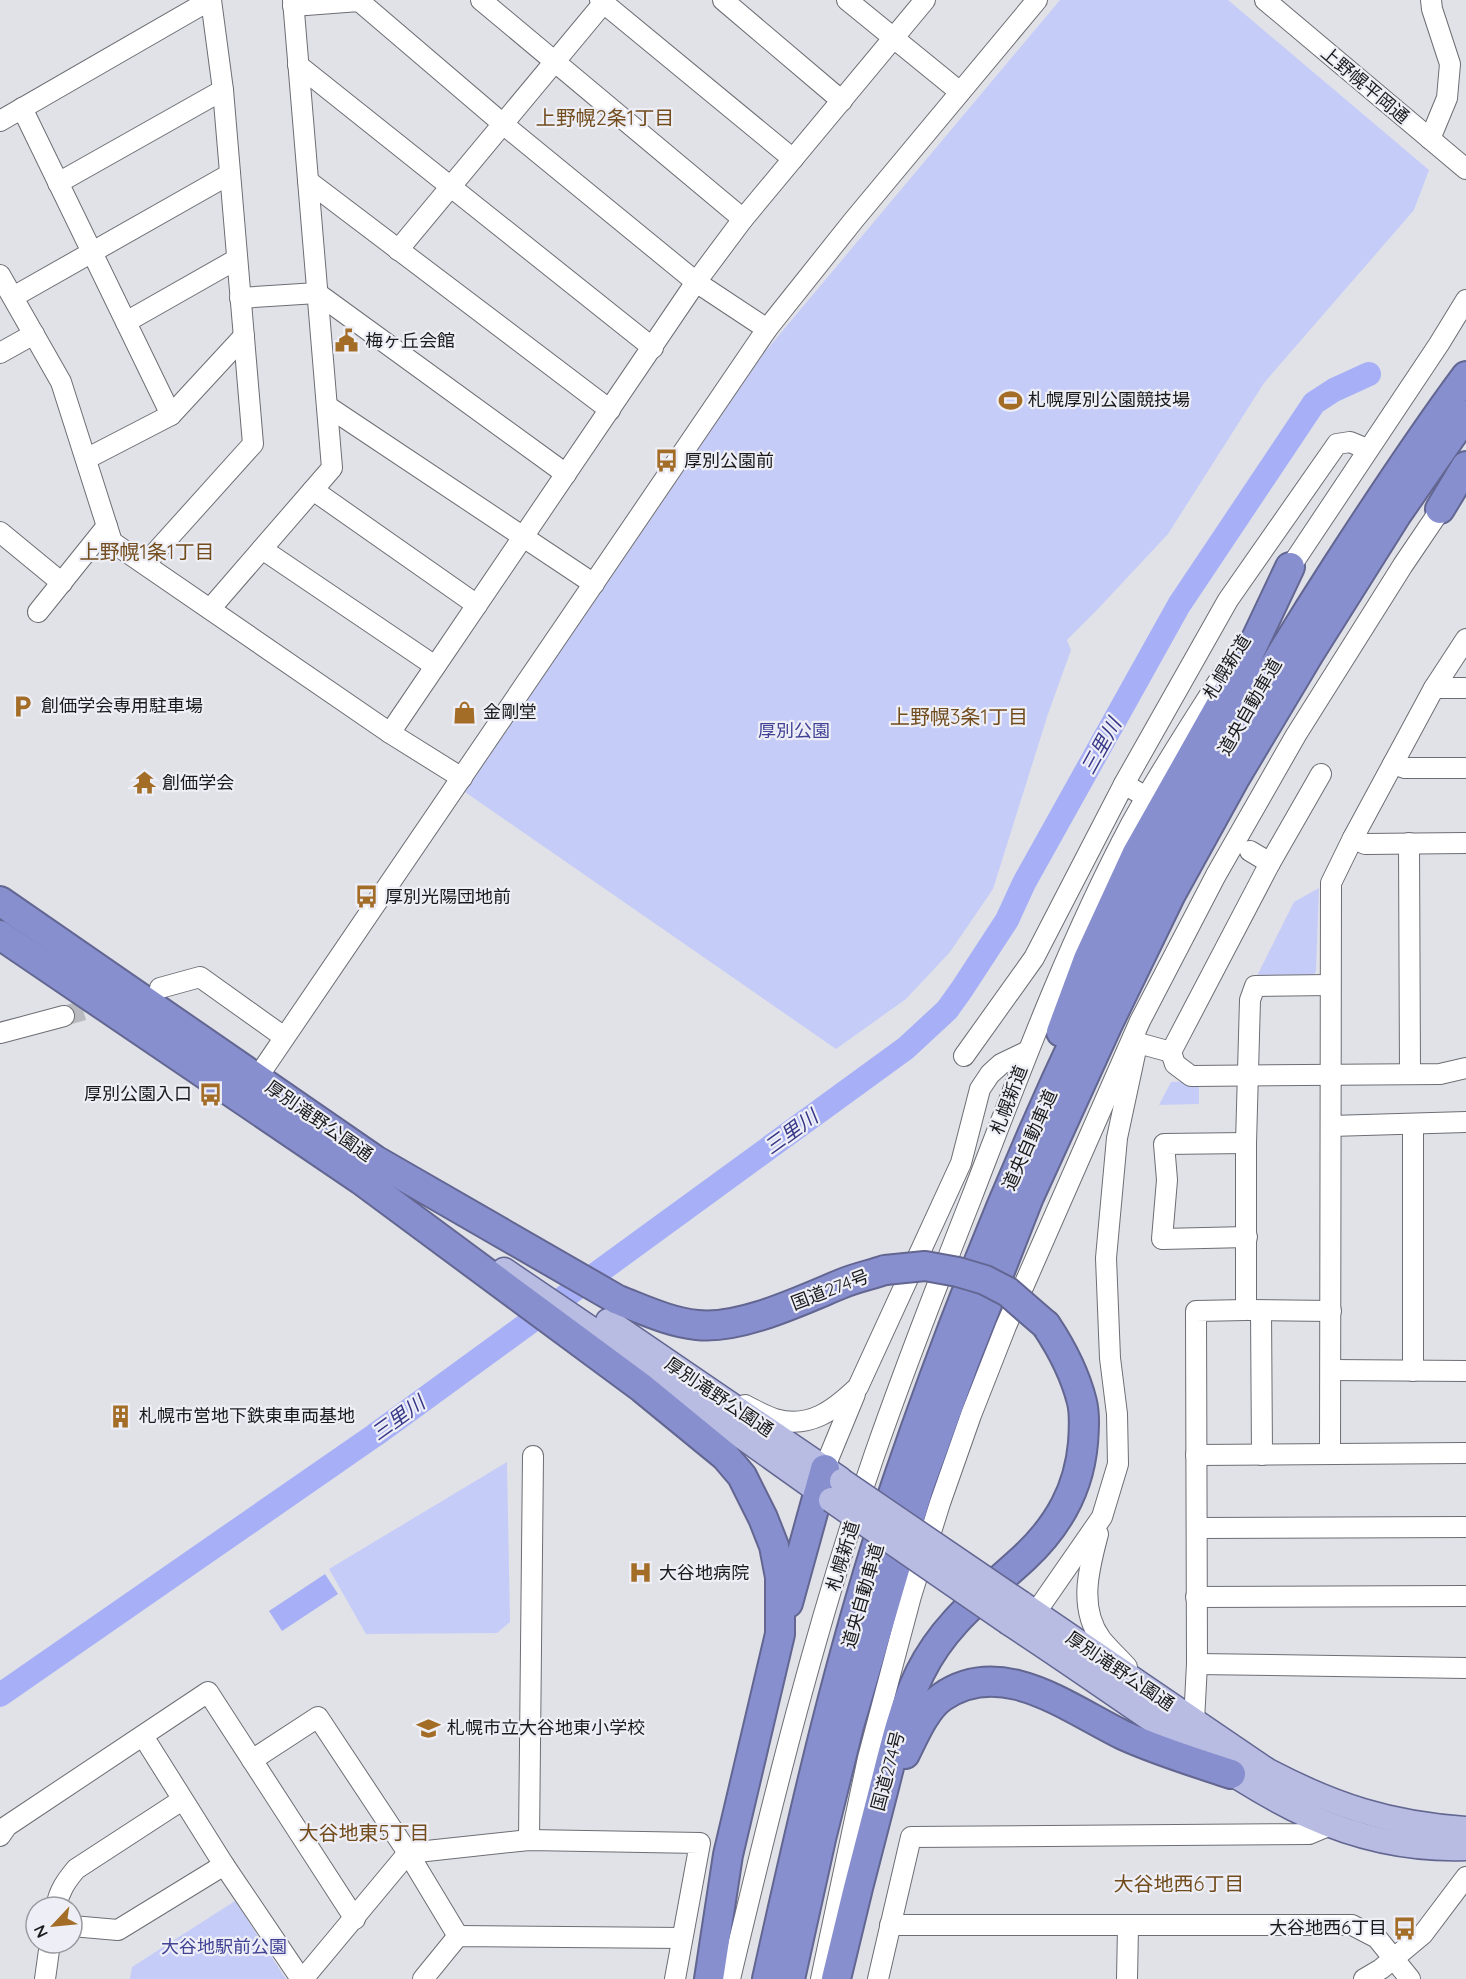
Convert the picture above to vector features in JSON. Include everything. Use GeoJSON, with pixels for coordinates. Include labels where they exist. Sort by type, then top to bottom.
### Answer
{"type":"FeatureCollection","features":[{"type":"Feature","properties":{"kind":"highway","name":"道央自動車道"},"geometry":{"type":"LineString","coordinates":[[767,1979],[797,1841],[829,1715],[870,1570],[896,1485],[957,1312],[1009,1185],[1087,1013],[1154,877],[1218,761],[1278,657],[1427,429],[1466,376]]}},
{"type":"Feature","properties":{"kind":"highway","name":"道央自動車道"},"geometry":{"type":"LineString","coordinates":[[790,1979],[820,1839],[849,1726],[919,1487],[964,1363],[1029,1197],[1107,1026],[1171,894],[1229,789],[1396,514],[1466,415]]}},
{"type":"Feature","properties":{"kind":"highway"},"geometry":{"type":"LineString","coordinates":[[1440,509],[1466,466]]}},
{"type":"Feature","properties":{"kind":"highway"},"geometry":{"type":"LineString","coordinates":[[1009,1185],[1075,990],[1100,932],[1136,855],[1246,660],[1290,567]]}},
{"type":"Feature","properties":{"kind":"highway","name":"厚別滝野公園通"},"geometry":{"type":"LineString","coordinates":[[0,901],[257,1078],[368,1170]]}},
{"type":"Feature","properties":{"kind":"highway","name":"厚別滝野公園通"},"geometry":{"type":"LineString","coordinates":[[0,934],[368,1170]]}},
{"type":"Feature","properties":{"kind":"highway","name":"国道274号"},"geometry":{"type":"LineString","coordinates":[[368,1170],[497,1255],[591,1329],[642,1388],[725,1456],[742,1476],[763,1518],[774,1546],[780,1577],[780,1634],[728,1855],[709,1979]]}},
{"type":"Feature","properties":{"kind":"highway","name":"国道274号"},"geometry":{"type":"LineString","coordinates":[[368,1170],[497,1255],[661,1317],[698,1325],[722,1324],[765,1314],[798,1303],[843,1282],[885,1270],[925,1266],[985,1280],[1008,1292],[1046,1324],[1064,1353],[1083,1404],[1081,1467],[1070,1497],[1044,1538],[985,1591],[952,1625],[930,1654],[918,1676],[907,1706],[877,1814],[836,1979]]}},
{"type":"Feature","properties":{"kind":"highway"},"geometry":{"type":"LineString","coordinates":[[780,1634],[829,1485]]}},
{"type":"Feature","properties":{"kind":"highway"},"geometry":{"type":"LineString","coordinates":[[877,1814],[919,1725],[940,1698],[959,1688],[978,1683],[1018,1684],[1040,1692],[1125,1736],[1231,1774]]}},
{"type":"Feature","properties":{"kind":"main road","name":"厚別滝野公園通"},"geometry":{"type":"LineString","coordinates":[[591,1329],[699,1383],[829,1485]]}},
{"type":"Feature","properties":{"kind":"main road","name":"厚別滝野公園通"},"geometry":{"type":"LineString","coordinates":[[591,1329],[829,1485],[1022,1618],[1231,1774],[1287,1808],[1349,1833],[1410,1846],[1442,1849],[1466,1848]]}},
{"type":"Feature","properties":{"kind":"main road","name":"厚別滝野公園通"},"geometry":{"type":"LineString","coordinates":[[1022,1618],[1154,1693],[1268,1771],[1299,1787],[1376,1816],[1401,1822],[1466,1829]]}},
{"type":"Feature","properties":{"kind":"street"},"geometry":{"type":"LineString","coordinates":[[0,121],[210,0],[223,90],[253,444],[145,564]]}},
{"type":"Feature","properties":{"kind":"street"},"geometry":{"type":"LineString","coordinates":[[481,0],[743,219]]}},
{"type":"Feature","properties":{"kind":"street"},"geometry":{"type":"LineString","coordinates":[[723,0],[842,101]]}},
{"type":"Feature","properties":{"kind":"street"},"geometry":{"type":"LineString","coordinates":[[847,0],[960,92]]}},
{"type":"Feature","properties":{"kind":"street"},"geometry":{"type":"LineString","coordinates":[[390,733],[696,282],[743,219],[925,0]]}},
{"type":"Feature","properties":{"kind":"street"},"geometry":{"type":"LineString","coordinates":[[257,1078],[767,329],[853,221],[1037,0]]}},
{"type":"Feature","properties":{"kind":"street","name":"上野幌平岡通"},"geometry":{"type":"LineString","coordinates":[[1265,0],[1466,169]]}},
{"type":"Feature","properties":{"kind":"street"},"geometry":{"type":"LineString","coordinates":[[1430,139],[1447,98],[1450,64],[1431,0]]}},
{"type":"Feature","properties":{"kind":"street"},"geometry":{"type":"LineString","coordinates":[[210,609],[332,468],[293,3],[359,1],[503,124],[696,282],[767,329]]}},
{"type":"Feature","properties":{"kind":"street"},"geometry":{"type":"LineString","coordinates":[[398,250],[603,1],[792,159]]}},
{"type":"Feature","properties":{"kind":"street"},"geometry":{"type":"LineString","coordinates":[[298,65],[653,348]]}},
{"type":"Feature","properties":{"kind":"street"},"geometry":{"type":"LineString","coordinates":[[58,183],[223,90]]}},
{"type":"Feature","properties":{"kind":"street"},"geometry":{"type":"LineString","coordinates":[[22,108],[171,415]]}},
{"type":"Feature","properties":{"kind":"street"},"geometry":{"type":"LineString","coordinates":[[13,297],[230,174]]}},
{"type":"Feature","properties":{"kind":"street"},"geometry":{"type":"LineString","coordinates":[[308,181],[610,410]]}},
{"type":"Feature","properties":{"kind":"street"},"geometry":{"type":"LineString","coordinates":[[126,322],[237,260]]}},
{"type":"Feature","properties":{"kind":"street"},"geometry":{"type":"LineString","coordinates":[[0,275],[61,382],[112,542],[390,733],[462,778]]}},
{"type":"Feature","properties":{"kind":"street"},"geometry":{"type":"LineString","coordinates":[[240,298],[317,293],[566,474]]}},
{"type":"Feature","properties":{"kind":"street","name":"札幌新道"},"geometry":{"type":"LineString","coordinates":[[730,1979],[774,1793],[831,1593],[873,1459],[918,1334],[1028,1051],[1074,940],[1132,822],[1290,567],[1466,300]]}},
{"type":"Feature","properties":{"kind":"street"},"geometry":{"type":"LineString","coordinates":[[0,353],[34,334]]}},
{"type":"Feature","properties":{"kind":"street"},"geometry":{"type":"LineString","coordinates":[[86,459],[171,415],[244,336]]}},
{"type":"Feature","properties":{"kind":"street"},"geometry":{"type":"LineString","coordinates":[[327,406],[594,584]]}},
{"type":"Feature","properties":{"kind":"street"},"geometry":{"type":"LineString","coordinates":[[964,1056],[1034,958],[1124,784],[1228,600],[1337,444],[1350,442],[1367,449]]}},
{"type":"Feature","properties":{"kind":"street"},"geometry":{"type":"LineString","coordinates":[[821,1979],[868,1758],[911,1596],[940,1503],[1006,1326],[1140,1022],[1216,875],[1296,735],[1440,509],[1466,477]]}},
{"type":"Feature","properties":{"kind":"street"},"geometry":{"type":"LineString","coordinates":[[313,490],[477,605]]}},
{"type":"Feature","properties":{"kind":"street"},"geometry":{"type":"LineString","coordinates":[[38,612],[107,526]]}},
{"type":"Feature","properties":{"kind":"street"},"geometry":{"type":"LineString","coordinates":[[0,532],[62,583]]}},
{"type":"Feature","properties":{"kind":"street"},"geometry":{"type":"LineString","coordinates":[[262,549],[435,666]]}},
{"type":"Feature","properties":{"kind":"street"},"geometry":{"type":"LineString","coordinates":[[1330,1454],[1331,882],[1434,688],[1466,639]]}},
{"type":"Feature","properties":{"kind":"street"},"geometry":{"type":"LineString","coordinates":[[1434,688],[1466,688]]}},
{"type":"Feature","properties":{"kind":"street"},"geometry":{"type":"LineString","coordinates":[[1393,764],[1405,768],[1466,768]]}},
{"type":"Feature","properties":{"kind":"street"},"geometry":{"type":"LineString","coordinates":[[1321,774],[1270,863],[1171,1052],[1175,1064],[1191,1076],[1440,1074],[1466,1068]]}},
{"type":"Feature","properties":{"kind":"street"},"geometry":{"type":"LineString","coordinates":[[1124,784],[1141,794]]}},
{"type":"Feature","properties":{"kind":"street"},"geometry":{"type":"LineString","coordinates":[[1353,838],[1365,844],[1466,843]]}},
{"type":"Feature","properties":{"kind":"street"},"geometry":{"type":"LineString","coordinates":[[1408,843],[1410,1074]]}},
{"type":"Feature","properties":{"kind":"street"},"geometry":{"type":"LineString","coordinates":[[1250,850],[1270,863]]}},
{"type":"Feature","properties":{"kind":"street"},"geometry":{"type":"LineString","coordinates":[[160,988],[200,977],[284,1037]]}},
{"type":"Feature","properties":{"kind":"street"},"geometry":{"type":"LineString","coordinates":[[1262,1455],[1254,1311],[1247,1237],[1246,1143],[1250,1000],[1255,986],[1330,985]]}},
{"type":"Feature","properties":{"kind":"street"},"geometry":{"type":"LineString","coordinates":[[0,1033],[64,1016]]}},
{"type":"Feature","properties":{"kind":"street"},"geometry":{"type":"LineString","coordinates":[[1140,1022],[1138,1043],[1117,1138],[1106,1258],[1110,1358],[1117,1414],[1118,1464],[1088,1571],[1087,1599],[1092,1624],[1101,1639],[1154,1693]]}},
{"type":"Feature","properties":{"kind":"street"},"geometry":{"type":"LineString","coordinates":[[1138,1043],[1171,1052]]}},
{"type":"Feature","properties":{"kind":"street"},"geometry":{"type":"LineString","coordinates":[[829,1485],[829,1457],[858,1388],[961,1163],[980,1089],[990,1074],[1001,1064],[1028,1051]]}},
{"type":"Feature","properties":{"kind":"street"},"geometry":{"type":"LineString","coordinates":[[1331,1126],[1466,1122]]}},
{"type":"Feature","properties":{"kind":"street"},"geometry":{"type":"LineString","coordinates":[[1413,1124],[1413,1371]]}},
{"type":"Feature","properties":{"kind":"street"},"geometry":{"type":"LineString","coordinates":[[1246,1143],[1164,1144],[1167,1180],[1162,1239],[1247,1237]]}},
{"type":"Feature","properties":{"kind":"street"},"geometry":{"type":"LineString","coordinates":[[1194,1720],[1197,1664],[1196,1311],[1331,1311]]}},
{"type":"Feature","properties":{"kind":"street"},"geometry":{"type":"LineString","coordinates":[[1331,1370],[1466,1371]]}},
{"type":"Feature","properties":{"kind":"street"},"geometry":{"type":"LineString","coordinates":[[699,1383],[775,1419],[799,1422],[824,1416],[838,1407],[858,1388]]}},
{"type":"Feature","properties":{"kind":"street"},"geometry":{"type":"LineString","coordinates":[[1196,1455],[1466,1453]]}},
{"type":"Feature","properties":{"kind":"street"},"geometry":{"type":"LineString","coordinates":[[529,1840],[533,1456]]}},
{"type":"Feature","properties":{"kind":"street"},"geometry":{"type":"LineString","coordinates":[[1022,1618],[1102,1517]]}},
{"type":"Feature","properties":{"kind":"street"},"geometry":{"type":"LineString","coordinates":[[1197,1528],[1466,1527]]}},
{"type":"Feature","properties":{"kind":"street"},"geometry":{"type":"LineString","coordinates":[[1196,1597],[1466,1596]]}},
{"type":"Feature","properties":{"kind":"street"},"geometry":{"type":"LineString","coordinates":[[1197,1664],[1466,1668]]}},
{"type":"Feature","properties":{"kind":"street"},"geometry":{"type":"LineString","coordinates":[[0,1836],[6,1826],[208,1692],[355,1919]]}},
{"type":"Feature","properties":{"kind":"street"},"geometry":{"type":"LineString","coordinates":[[252,1760],[318,1717],[408,1853],[458,1936]]}},
{"type":"Feature","properties":{"kind":"street"},"geometry":{"type":"LineString","coordinates":[[143,1736],[224,1865],[302,1979],[355,1919],[408,1853],[529,1840],[700,1843],[675,1979]]}},
{"type":"Feature","properties":{"kind":"street"},"geometry":{"type":"LineString","coordinates":[[58,1895],[76,1869],[182,1800]]}},
{"type":"Feature","properties":{"kind":"street"},"geometry":{"type":"LineString","coordinates":[[878,1979],[910,1837],[1309,1834],[1328,1826]]}},
{"type":"Feature","properties":{"kind":"street"},"geometry":{"type":"LineString","coordinates":[[84,1927],[118,1930],[224,1865]]}},
{"type":"Feature","properties":{"kind":"street"},"geometry":{"type":"LineString","coordinates":[[1364,1979],[1394,1959],[1423,1934],[1466,1877]]}},
{"type":"Feature","properties":{"kind":"street"},"geometry":{"type":"LineString","coordinates":[[890,1925],[1128,1927],[1352,1925],[1377,1938],[1410,1979]]}},
{"type":"Feature","properties":{"kind":"street"},"geometry":{"type":"LineString","coordinates":[[1127,1979],[1128,1927]]}},
{"type":"Feature","properties":{"kind":"street"},"geometry":{"type":"LineString","coordinates":[[458,1936],[682,1938]]}},
{"type":"Feature","properties":{"kind":"street"},"geometry":{"type":"LineString","coordinates":[[423,1979],[458,1936]]}},
{"type":"Feature","properties":{"kind":"street"},"geometry":{"type":"LineString","coordinates":[[45,1979],[48,1955]]}},
{"type":"Feature","properties":{"kind":"green space","name":"厚別公園"},"geometry":{"type":"Polygon","coordinates":[[[1060,0],[1228,0],[1429,170],[1414,210],[1264,383],[1168,534],[1067,640],[1071,650],[1048,714],[993,889],[950,952],[906,999],[836,1049],[465,792],[764,353],[1060,0]]]}},
{"type":"Feature","properties":{"kind":"green space"},"geometry":{"type":"Polygon","coordinates":[[[1319,888],[1316,971],[1313,977],[1255,980],[1294,902],[1319,888]]]}},
{"type":"Feature","properties":{"kind":"green space"},"geometry":{"type":"Polygon","coordinates":[[[1199,1081],[1199,1104],[1159,1105],[1171,1082],[1199,1081]]]}},
{"type":"Feature","properties":{"kind":"green space"},"geometry":{"type":"Polygon","coordinates":[[[507,1462],[510,1622],[497,1633],[366,1634],[329,1569],[507,1462]]]}},
{"type":"Feature","properties":{"kind":"green space","name":"大谷地駅前公園"},"geometry":{"type":"Polygon","coordinates":[[[235,1901],[286,1979],[130,1979],[132,1967],[235,1901]]]}},
{"type":"Feature","properties":{"kind":"shaded area"},"geometry":{"type":"Polygon","coordinates":[[[325,1574],[338,1594],[282,1631],[269,1611],[325,1574]]]}},
{"type":"Feature","properties":{"kind":"waterway","name":"三里川"},"geometry":{"type":"LineString","coordinates":[[0,1695],[375,1435],[906,1048],[947,1010],[1007,920],[1024,883],[1179,605],[1314,403],[1334,390],[1369,374]]}},
{"type":"Feature","properties":{"kind":"tunnel"},"geometry":{"type":"LineString","coordinates":[[64,1016],[108,1003]]}},
{"type":"Feature","properties":{"kind":"place","name":"梅ヶ丘会館"},"geometry":{"type":"Point","coordinates":[347,341]}},
{"type":"Feature","properties":{"kind":"place","name":"札幌厚別公園競技場"},"geometry":{"type":"Point","coordinates":[1010,400]}},
{"type":"Feature","properties":{"kind":"place","name":"厚別公園前"},"geometry":{"type":"Point","coordinates":[666,461]}},
{"type":"Feature","properties":{"kind":"place","name":"創価学会専用駐車場"},"geometry":{"type":"Point","coordinates":[23,706]}},
{"type":"Feature","properties":{"kind":"place","name":"金剛堂"},"geometry":{"type":"Point","coordinates":[465,712]}},
{"type":"Feature","properties":{"kind":"place","name":"創価学会"},"geometry":{"type":"Point","coordinates":[144,783]}},
{"type":"Feature","properties":{"kind":"place","name":"厚別光陽団地前"},"geometry":{"type":"Point","coordinates":[367,897]}},
{"type":"Feature","properties":{"kind":"place","name":"厚別公園入口"},"geometry":{"type":"Point","coordinates":[210,1094]}},
{"type":"Feature","properties":{"kind":"place","name":"札幌市営地下鉄東車両基地"},"geometry":{"type":"Point","coordinates":[121,1416]}},
{"type":"Feature","properties":{"kind":"place","name":"大谷地病院"},"geometry":{"type":"Point","coordinates":[641,1573]}},
{"type":"Feature","properties":{"kind":"place","name":"札幌市立大谷地東小学校"},"geometry":{"type":"Point","coordinates":[429,1728]}},
{"type":"Feature","properties":{"kind":"place","name":"大谷地西6丁目"},"geometry":{"type":"Point","coordinates":[1405,1928]}},
{"type":"Feature","properties":{"kind":"district","name":"上野幌2条1丁目"},"geometry":{"type":"Point","coordinates":[605,118]}},
{"type":"Feature","properties":{"kind":"district","name":"上野幌1条1丁目"},"geometry":{"type":"Point","coordinates":[147,552]}},
{"type":"Feature","properties":{"kind":"district","name":"上野幌3条1丁目"},"geometry":{"type":"Point","coordinates":[959,717]}},
{"type":"Feature","properties":{"kind":"district","name":"大谷地東5丁目"},"geometry":{"type":"Point","coordinates":[364,1833]}},
{"type":"Feature","properties":{"kind":"district","name":"大谷地西6丁目"},"geometry":{"type":"Point","coordinates":[1179,1884]}}]}
